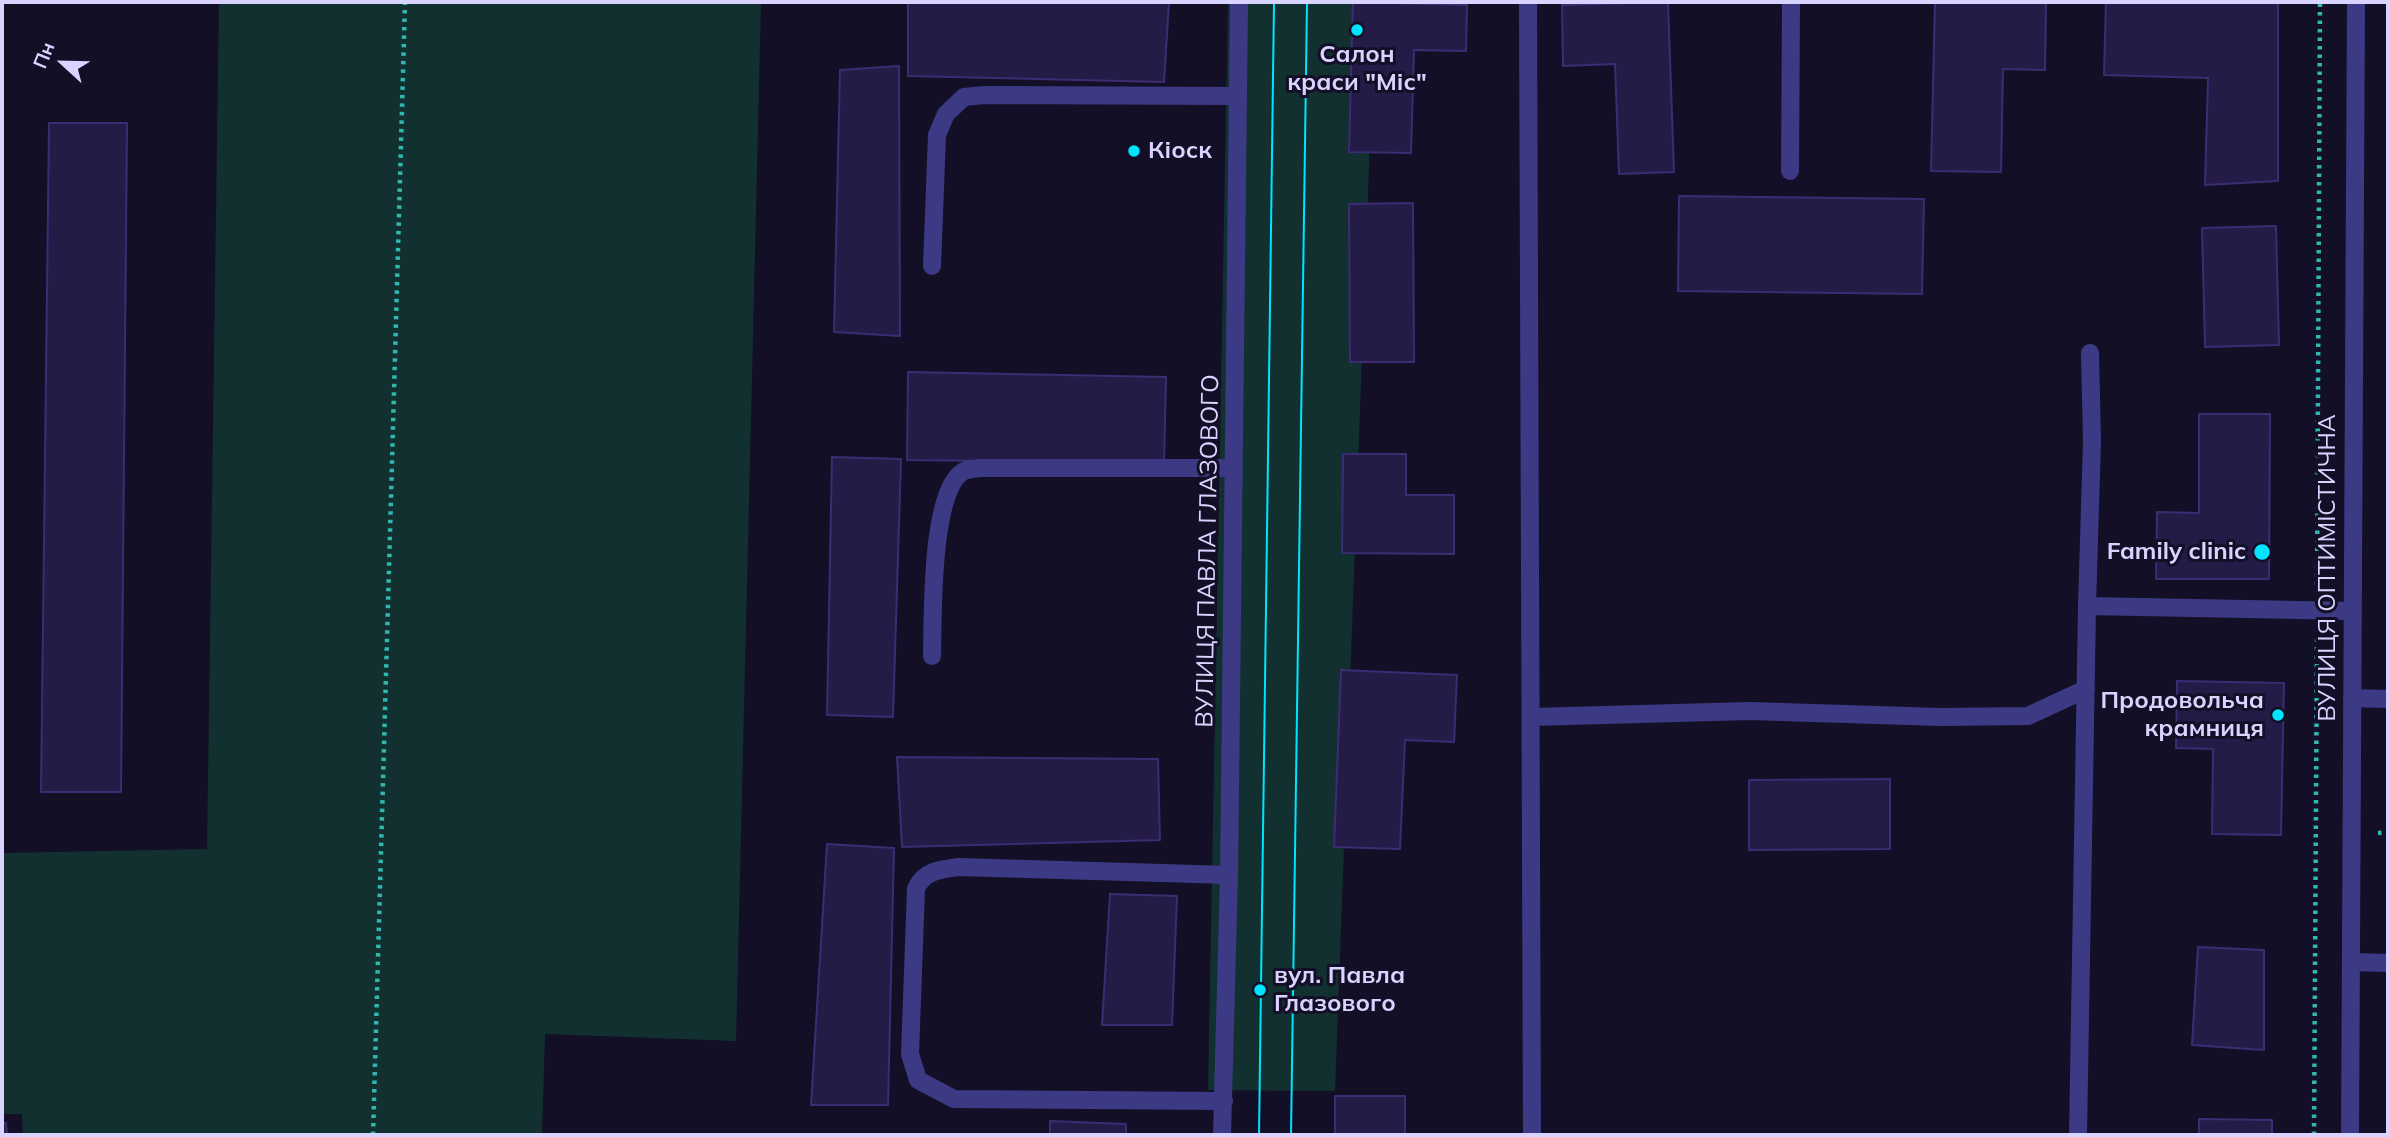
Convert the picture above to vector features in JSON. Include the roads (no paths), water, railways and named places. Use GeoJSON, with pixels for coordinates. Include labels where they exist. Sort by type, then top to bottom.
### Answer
{"type":"FeatureCollection","features":[{"type":"Feature","properties":{"kind":"street","name":"ВУЛИЦЯ ПАВЛА ГЛАЗОВОГО"},"geometry":{"type":"LineString","coordinates":[[1222,1135],[1229,874],[1239,2]]}},
{"type":"Feature","properties":{"kind":"street"},"geometry":{"type":"LineString","coordinates":[[1528,2],[1532,1135]]}},
{"type":"Feature","properties":{"kind":"street"},"geometry":{"type":"LineString","coordinates":[[1790,171],[1791,2]]}},
{"type":"Feature","properties":{"kind":"street","name":"ВУЛИЦЯ ОПТИМІСТИЧНА"},"geometry":{"type":"LineString","coordinates":[[2350,1135],[2356,2]]}},
{"type":"Feature","properties":{"kind":"street"},"geometry":{"type":"LineString","coordinates":[[932,266],[937,135],[946,114],[964,97],[1238,96]]}},
{"type":"Feature","properties":{"kind":"street"},"geometry":{"type":"LineString","coordinates":[[2078,1135],[2092,441],[2090,353]]}},
{"type":"Feature","properties":{"kind":"street"},"geometry":{"type":"LineString","coordinates":[[932,656],[941,513],[951,484],[963,472],[980,468],[1233,468]]}},
{"type":"Feature","properties":{"kind":"street"},"geometry":{"type":"LineString","coordinates":[[2087,607],[2352,611]]}},
{"type":"Feature","properties":{"kind":"street"},"geometry":{"type":"LineString","coordinates":[[1531,717],[1750,711],[1940,718],[2028,716],[2086,689]]}},
{"type":"Feature","properties":{"kind":"street"},"geometry":{"type":"LineString","coordinates":[[2352,698],[2388,699]]}},
{"type":"Feature","properties":{"kind":"street"},"geometry":{"type":"LineString","coordinates":[[1224,1101],[954,1099],[918,1080],[910,1054],[916,889],[929,873],[959,867],[1229,874]]}},
{"type":"Feature","properties":{"kind":"street"},"geometry":{"type":"LineString","coordinates":[[2351,962],[2388,963]]}},
{"type":"Feature","properties":{"kind":"tram line"},"geometry":{"type":"LineString","coordinates":[[1259,1135],[1274,2]]}},
{"type":"Feature","properties":{"kind":"tram line"},"geometry":{"type":"LineString","coordinates":[[1291,1135],[1307,2]]}},
{"type":"Feature","properties":{"kind":"place","name":"Салон краси \"Міс\""},"geometry":{"type":"Point","coordinates":[1357,30]}},
{"type":"Feature","properties":{"kind":"place","name":"Кіоск"},"geometry":{"type":"Point","coordinates":[1134,151]}},
{"type":"Feature","properties":{"kind":"place","name":"Family clinic"},"geometry":{"type":"Point","coordinates":[2262,552]}},
{"type":"Feature","properties":{"kind":"place","name":"Продовольча крамниця"},"geometry":{"type":"Point","coordinates":[2278,715]}},
{"type":"Feature","properties":{"kind":"place","name":"вул. Павла Глазового"},"geometry":{"type":"Point","coordinates":[1260,990]}}]}
